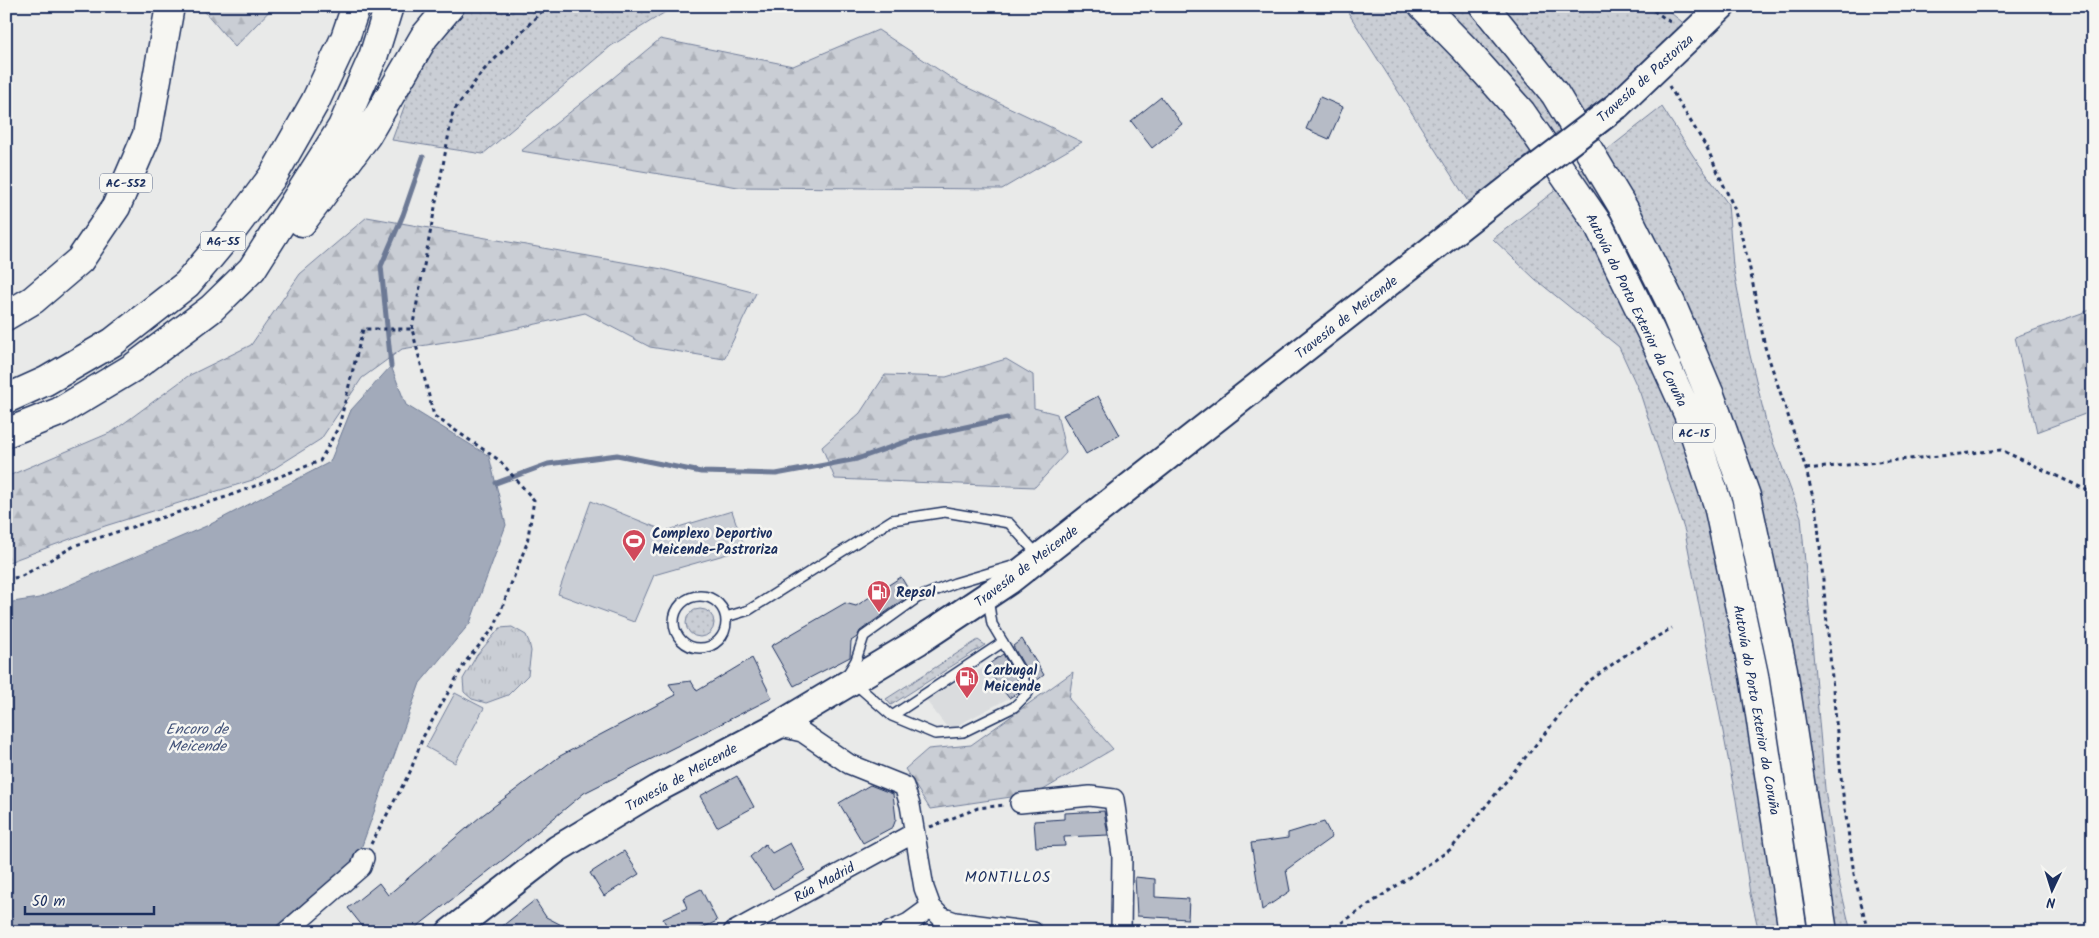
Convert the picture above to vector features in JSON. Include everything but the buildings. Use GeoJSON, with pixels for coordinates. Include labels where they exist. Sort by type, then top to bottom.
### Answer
{"type":"FeatureCollection","features":[{"type":"Feature","properties":{"kind":"main road","name":"AC-552"},"geometry":{"type":"LineString","coordinates":[[6,316],[33,300],[80,260],[116,207],[147,135],[170,6]]}},
{"type":"Feature","properties":{"kind":"main road","name":"AG-55"},"geometry":{"type":"LineString","coordinates":[[6,399],[46,381],[113,342],[187,284],[234,228],[273,176],[316,102],[345,38],[356,6]]}},
{"type":"Feature","properties":{"kind":"main road","name":"AG-55"},"geometry":{"type":"LineString","coordinates":[[6,433],[59,412],[134,367],[211,308],[252,269],[342,128],[374,56],[389,6]]}},
{"type":"Feature","properties":{"kind":"main road"},"geometry":{"type":"LineString","coordinates":[[252,269],[292,235],[366,135],[424,37],[450,6]]}},
{"type":"Feature","properties":{"kind":"main road","name":"Autovía do Porto Exterior da Coruña"},"geometry":{"type":"LineString","coordinates":[[1423,6],[1464,48],[1520,112],[1598,224],[1651,332],[1688,414],[1718,505],[1754,676],[1793,932]]}},
{"type":"Feature","properties":{"kind":"main road","name":"Autovía do Porto Exterior da Coruña"},"geometry":{"type":"LineString","coordinates":[[1484,6],[1554,94],[1624,209],[1671,303],[1710,395],[1746,496],[1781,660],[1823,932]]}},
{"type":"Feature","properties":{"kind":"main road","name":"Travesía de Pastoriza"},"geometry":{"type":"LineString","coordinates":[[1566,146],[1617,106],[1722,6]]}},
{"type":"Feature","properties":{"kind":"main road","name":"Travesía de Meicende"},"geometry":{"type":"LineString","coordinates":[[450,932],[557,849],[657,789],[777,726],[919,641],[988,595],[1040,557],[1511,187],[1566,146]]}},
{"type":"Feature","properties":{"kind":"street"},"geometry":{"type":"LineString","coordinates":[[811,705],[812,724],[823,748]]}},
{"type":"Feature","properties":{"kind":"street"},"geometry":{"type":"LineString","coordinates":[[777,726],[802,732],[849,764],[904,786],[910,805],[924,888],[931,908],[941,917],[955,922],[1033,932]]}},
{"type":"Feature","properties":{"kind":"street"},"geometry":{"type":"LineString","coordinates":[[1020,803],[1090,796],[1114,799],[1122,856],[1121,932]]}},
{"type":"Feature","properties":{"kind":"street","name":"Rúa Madrid"},"geometry":{"type":"LineString","coordinates":[[733,932],[914,833]]}},
{"type":"Feature","properties":{"kind":"street"},"geometry":{"type":"LineString","coordinates":[[286,932],[361,867],[364,858]]}},
{"type":"Feature","properties":{"kind":"street"},"geometry":{"type":"LineString","coordinates":[[889,932],[909,923],[931,908]]}},
{"type":"Feature","properties":{"kind":"lane"},"geometry":{"type":"LineString","coordinates":[[726,617],[749,610],[892,520],[945,512],[1008,523],[1040,557],[955,583],[917,598],[864,636],[845,684],[892,716],[935,734],[954,733],[964,732],[1014,707],[1028,693],[1022,674],[992,624],[988,595]]}},
{"type":"Feature","properties":{"kind":"lane"},"geometry":{"type":"LineString","coordinates":[[700,596],[717,602],[723,609],[726,617],[724,634],[712,646],[705,648],[696,649],[681,641],[674,626],[674,617],[677,609],[691,598],[700,596]]}},
{"type":"Feature","properties":{"kind":"lane"},"geometry":{"type":"LineString","coordinates":[[892,716],[1002,642]]}},
{"type":"Feature","properties":{"kind":"path"},"geometry":{"type":"LineString","coordinates":[[364,858],[410,772],[423,738],[466,661],[494,628],[527,543],[534,500],[499,460],[434,416],[412,329],[453,112],[482,72],[547,6]]}},
{"type":"Feature","properties":{"kind":"path"},"geometry":{"type":"LineString","coordinates":[[1647,6],[1691,36]]}},
{"type":"Feature","properties":{"kind":"path"},"geometry":{"type":"LineString","coordinates":[[1658,68],[1707,148],[1734,208],[1749,264],[1765,347],[1806,469],[1817,514],[1842,787],[1854,874],[1868,932]]}},
{"type":"Feature","properties":{"kind":"path"},"geometry":{"type":"LineString","coordinates":[[6,580],[22,576],[76,545],[226,497],[320,461],[339,426],[363,329],[412,329]]}},
{"type":"Feature","properties":{"kind":"path"},"geometry":{"type":"LineString","coordinates":[[1806,469],[2001,450],[2093,493]]}},
{"type":"Feature","properties":{"kind":"path"},"geometry":{"type":"LineString","coordinates":[[1328,932],[1452,849],[1585,684],[1624,656],[1672,628]]}},
{"type":"Feature","properties":{"kind":"path"},"geometry":{"type":"LineString","coordinates":[[914,833],[978,808],[1020,803]]}},
{"type":"Feature","properties":{"kind":"shaded area","name":"Carbugal Meicende"},"geometry":{"type":"Polygon","coordinates":[[[985,667],[1009,698],[949,730],[925,699],[985,667]]]}},
{"type":"Feature","properties":{"kind":"green space"},"geometry":{"type":"Polygon","coordinates":[[[200,6],[274,6],[235,47],[200,6]]]}},
{"type":"Feature","properties":{"kind":"green space"},"geometry":{"type":"Polygon","coordinates":[[[441,6],[675,6],[611,46],[483,154],[392,140],[441,6]]]}},
{"type":"Feature","properties":{"kind":"green space"},"geometry":{"type":"Polygon","coordinates":[[[1344,6],[1662,6],[1686,25],[1610,93],[1545,141],[1469,203],[1344,6]]]}},
{"type":"Feature","properties":{"kind":"green space"},"geometry":{"type":"Polygon","coordinates":[[[878,30],[962,85],[1082,142],[1002,189],[738,187],[521,151],[660,39],[793,66],[878,30]]]}},
{"type":"Feature","properties":{"kind":"green space"},"geometry":{"type":"Polygon","coordinates":[[[1662,107],[1694,157],[1728,204],[1733,266],[1749,351],[1767,426],[1801,517],[1825,789],[1838,877],[1851,932],[1759,932],[1750,894],[1736,800],[1685,532],[1640,393],[1619,347],[1535,279],[1493,239],[1662,107]]]}},
{"type":"Feature","properties":{"kind":"green space"},"geometry":{"type":"Polygon","coordinates":[[[367,217],[662,269],[756,293],[724,359],[650,347],[585,313],[488,335],[402,349],[362,378],[321,439],[259,478],[105,526],[6,563],[6,477],[112,432],[188,376],[251,345],[300,274],[367,217]]]}},
{"type":"Feature","properties":{"kind":"green space"},"geometry":{"type":"Polygon","coordinates":[[[2093,309],[2093,411],[2037,432],[2015,337],[2093,309]]]}},
{"type":"Feature","properties":{"kind":"green space"},"geometry":{"type":"Polygon","coordinates":[[[1006,359],[1033,375],[1034,408],[1057,414],[1066,453],[1035,487],[835,479],[822,447],[860,413],[885,375],[946,377],[1006,359]]]}},
{"type":"Feature","properties":{"kind":"green space","name":"Complexo Deportivo Meicende-Pastroriza"},"geometry":{"type":"Polygon","coordinates":[[[591,501],[665,531],[732,511],[745,549],[654,575],[634,622],[558,594],[591,501]]]}},
{"type":"Feature","properties":{"kind":"green space"},"geometry":{"type":"Polygon","coordinates":[[[700,609],[710,613],[714,623],[710,633],[700,637],[690,633],[686,623],[690,613],[700,609]]]}},
{"type":"Feature","properties":{"kind":"green space"},"geometry":{"type":"Polygon","coordinates":[[[512,627],[526,635],[529,642],[531,651],[528,675],[508,695],[486,703],[472,699],[464,692],[463,679],[477,655],[500,628],[512,627]]]}},
{"type":"Feature","properties":{"kind":"green space"},"geometry":{"type":"Polygon","coordinates":[[[978,640],[985,645],[891,705],[886,699],[978,640]]]}},
{"type":"Feature","properties":{"kind":"green space"},"geometry":{"type":"Polygon","coordinates":[[[1073,672],[1069,699],[1113,749],[1038,793],[930,809],[905,769],[928,749],[971,745],[1073,672]]]}},
{"type":"Feature","properties":{"kind":"green space"},"geometry":{"type":"Polygon","coordinates":[[[455,693],[484,708],[455,763],[426,747],[455,693]]]}},
{"type":"Feature","properties":{"kind":"water","name":"Encoro de Meicende"},"geometry":{"type":"Polygon","coordinates":[[[391,366],[406,405],[489,456],[506,525],[470,623],[420,683],[358,857],[269,932],[6,932],[6,603],[39,598],[211,524],[330,462],[351,410],[391,366]]]}},
{"type":"Feature","properties":{"kind":"waterway"},"geometry":{"type":"LineString","coordinates":[[391,366],[381,266],[403,215],[423,157]]}},
{"type":"Feature","properties":{"kind":"waterway"},"geometry":{"type":"LineString","coordinates":[[496,483],[548,464],[617,455],[701,472],[776,474],[857,459],[919,437],[1007,418]]}},
{"type":"Feature","properties":{"kind":"place","name":"Complexo Deportivo Meicende-Pastroriza"},"geometry":{"type":"Point","coordinates":[634,562]}},
{"type":"Feature","properties":{"kind":"place","name":"Repsol"},"geometry":{"type":"Point","coordinates":[879,613]}},
{"type":"Feature","properties":{"kind":"place","name":"Carbugal Meicende"},"geometry":{"type":"Point","coordinates":[967,699]}},
{"type":"Feature","properties":{"kind":"district","name":"MONTILLOS"},"geometry":{"type":"Point","coordinates":[1008,877]}}]}
